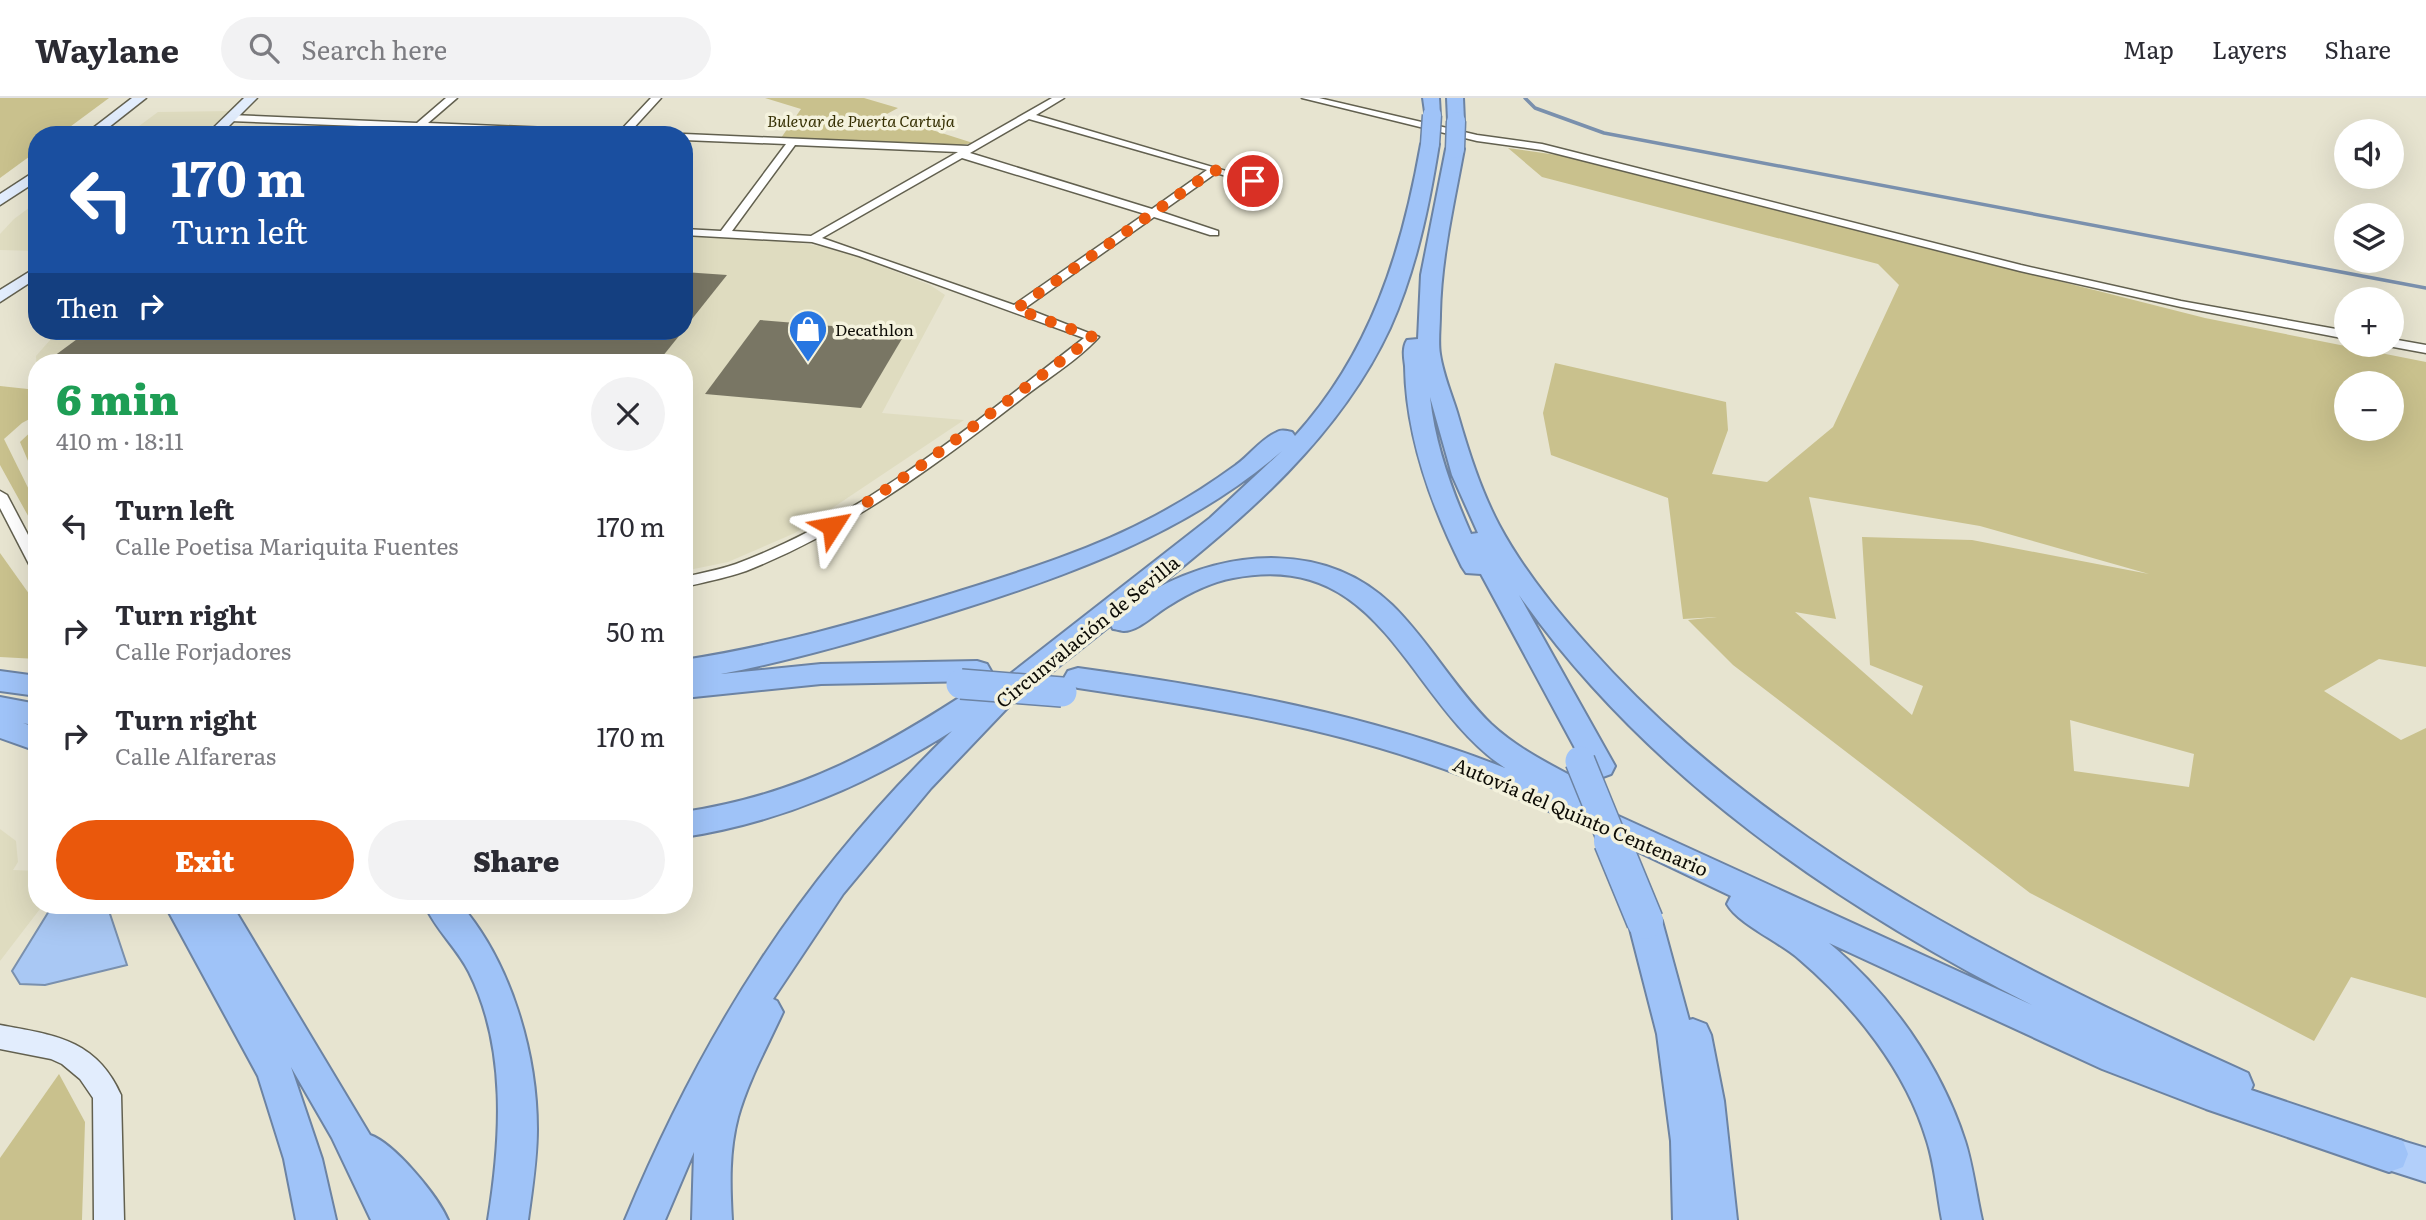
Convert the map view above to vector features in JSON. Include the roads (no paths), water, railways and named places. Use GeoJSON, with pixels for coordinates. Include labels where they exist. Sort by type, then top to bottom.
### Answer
{"type":"FeatureCollection","features":[{"type":"Feature","properties":{"kind":"highway"},"geometry":{"type":"LineString","coordinates":[[1455,98],[1455,149],[1431,275],[1427,348],[1436,426],[1460,504],[1590,763],[1692,1027],[1705,1101],[1717,1220]]}},
{"type":"Feature","properties":{"kind":"highway","name":"Circunvalación de Sevilla"},"geometry":{"type":"LineString","coordinates":[[645,1220],[703,1090],[749,1007],[804,923],[913,787],[1000,698],[1241,505],[1296,449],[1332,406],[1366,354],[1387,310],[1415,225],[1430,144],[1432,107]]}},
{"type":"Feature","properties":{"kind":"highway"},"geometry":{"type":"LineString","coordinates":[[1431,275],[1419,305],[1415,326],[1416,379],[1426,440],[1468,554],[1590,763]]}},
{"type":"Feature","properties":{"kind":"highway"},"geometry":{"type":"LineString","coordinates":[[693,668],[850,633],[1052,571],[1197,504],[1234,479],[1291,431],[1387,310]]}},
{"type":"Feature","properties":{"kind":"highway"},"geometry":{"type":"LineString","coordinates":[[1427,348],[1465,478],[1497,546],[1545,616],[1595,676],[1719,789],[1818,862],[2034,1007]]}},
{"type":"Feature","properties":{"kind":"highway"},"geometry":{"type":"LineString","coordinates":[[962,738],[1120,624],[1157,599],[1188,584],[1241,567],[1278,566],[1315,571],[1354,588],[1382,611],[1459,709],[1498,747],[1518,762],[1668,837],[1870,946]]}},
{"type":"Feature","properties":{"kind":"highway"},"geometry":{"type":"LineString","coordinates":[[693,823],[754,811],[813,793],[892,756],[1130,595]]}},
{"type":"Feature","properties":{"kind":"highway"},"geometry":{"type":"LineString","coordinates":[[693,687],[821,674],[969,678],[1070,685],[1245,716],[1316,732],[1437,766],[1579,822],[1705,882],[1747,906],[1794,934],[1842,974],[1884,1022],[1933,1104],[1947,1143],[1962,1220]]}},
{"type":"Feature","properties":{"kind":"highway"},"geometry":{"type":"LineString","coordinates":[[693,696],[828,685],[969,678]]}},
{"type":"Feature","properties":{"kind":"highway"},"geometry":{"type":"LineString","coordinates":[[0,681],[28,685]]}},
{"type":"Feature","properties":{"kind":"highway","name":"Autovía del Quinto Centenario"},"geometry":{"type":"LineString","coordinates":[[1070,685],[1210,696],[1283,711],[1425,750],[1595,817],[1870,946],[2034,1007],[2176,1082],[2389,1154]]}},
{"type":"Feature","properties":{"kind":"highway"},"geometry":{"type":"LineString","coordinates":[[0,692],[28,697]]}},
{"type":"Feature","properties":{"kind":"highway"},"geometry":{"type":"LineString","coordinates":[[0,708],[28,713]]}},
{"type":"Feature","properties":{"kind":"highway"},"geometry":{"type":"LineString","coordinates":[[0,726],[28,737]]}},
{"type":"Feature","properties":{"kind":"highway"},"geometry":{"type":"LineString","coordinates":[[0,747],[28,755]]}},
{"type":"Feature","properties":{"kind":"highway"},"geometry":{"type":"LineString","coordinates":[[187,914],[275,1072],[303,1160],[316,1220]]}},
{"type":"Feature","properties":{"kind":"highway"},"geometry":{"type":"LineString","coordinates":[[220,914],[345,1125],[394,1220]]}},
{"type":"Feature","properties":{"kind":"highway"},"geometry":{"type":"LineString","coordinates":[[449,914],[483,963],[500,1001],[510,1041],[519,1133],[508,1219]]}},
{"type":"Feature","properties":{"kind":"highway"},"geometry":{"type":"LineString","coordinates":[[712,1220],[710,1172],[716,1131],[728,1095],[804,923]]}},
{"type":"Feature","properties":{"kind":"highway"},"geometry":{"type":"LineString","coordinates":[[1654,923],[1675,1034],[1690,1141],[1693,1220]]}},
{"type":"Feature","properties":{"kind":"highway"},"geometry":{"type":"LineString","coordinates":[[345,1125],[428,1220]]}},
{"type":"Feature","properties":{"kind":"highway"},"geometry":{"type":"LineString","coordinates":[[2389,1154],[2426,1166]]}},
{"type":"Feature","properties":{"kind":"main road"},"geometry":{"type":"LineString","coordinates":[[102,126],[141,98]]}},
{"type":"Feature","properties":{"kind":"main road"},"geometry":{"type":"LineString","coordinates":[[222,126],[251,98]]}},
{"type":"Feature","properties":{"kind":"main road"},"geometry":{"type":"LineString","coordinates":[[0,201],[28,181]]}},
{"type":"Feature","properties":{"kind":"main road"},"geometry":{"type":"LineString","coordinates":[[3,297],[28,278]]}},
{"type":"Feature","properties":{"kind":"main road"},"geometry":{"type":"LineString","coordinates":[[0,1037],[54,1047],[72,1055],[90,1070],[107,1095],[109,1220]]}},
{"type":"Feature","properties":{"kind":"street"},"geometry":{"type":"LineString","coordinates":[[419,126],[452,98]]}},
{"type":"Feature","properties":{"kind":"street"},"geometry":{"type":"LineString","coordinates":[[630,126],[656,98]]}},
{"type":"Feature","properties":{"kind":"street"},"geometry":{"type":"LineString","coordinates":[[813,239],[1059,98]]}},
{"type":"Feature","properties":{"kind":"street"},"geometry":{"type":"LineString","coordinates":[[1307,98],[1477,138],[1542,147],[2020,268],[2180,304],[2334,333]]}},
{"type":"Feature","properties":{"kind":"street"},"geometry":{"type":"LineString","coordinates":[[1376,98],[1378,115]]}},
{"type":"Feature","properties":{"kind":"street"},"geometry":{"type":"LineString","coordinates":[[1028,116],[1272,186]]}},
{"type":"Feature","properties":{"kind":"street"},"geometry":{"type":"LineString","coordinates":[[230,118],[397,126]]}},
{"type":"Feature","properties":{"kind":"street"},"geometry":{"type":"LineString","coordinates":[[693,137],[965,152],[1214,233]]}},
{"type":"Feature","properties":{"kind":"street"},"geometry":{"type":"LineString","coordinates":[[725,233],[793,141]]}},
{"type":"Feature","properties":{"kind":"street"},"geometry":{"type":"LineString","coordinates":[[1016,309],[1214,170]]}},
{"type":"Feature","properties":{"kind":"street"},"geometry":{"type":"LineString","coordinates":[[693,232],[813,239],[863,254],[1093,337],[919,467],[832,526],[754,561],[693,579]]}},
{"type":"Feature","properties":{"kind":"street"},"geometry":{"type":"LineString","coordinates":[[2404,345],[2426,349]]}},
{"type":"Feature","properties":{"kind":"street"},"geometry":{"type":"LineString","coordinates":[[0,495],[28,549]]}},
{"type":"Feature","properties":{"kind":"water"},"geometry":{"type":"Polygon","coordinates":[[[47,914],[110,914],[127,965],[45,985],[20,984],[12,971],[47,914]]]}},
{"type":"Feature","properties":{"kind":"waterway"},"geometry":{"type":"LineString","coordinates":[[1525,98],[1535,108],[1604,133],[2426,288]]}},
{"type":"Feature","properties":{"kind":"place","name":"Decathlon"},"geometry":{"type":"Point","coordinates":[808,363]}},
{"type":"Feature","properties":{"kind":"park label","name":"Bulevar de Puerta Cartuja"},"geometry":{"type":"Point","coordinates":[861,120]}}]}
